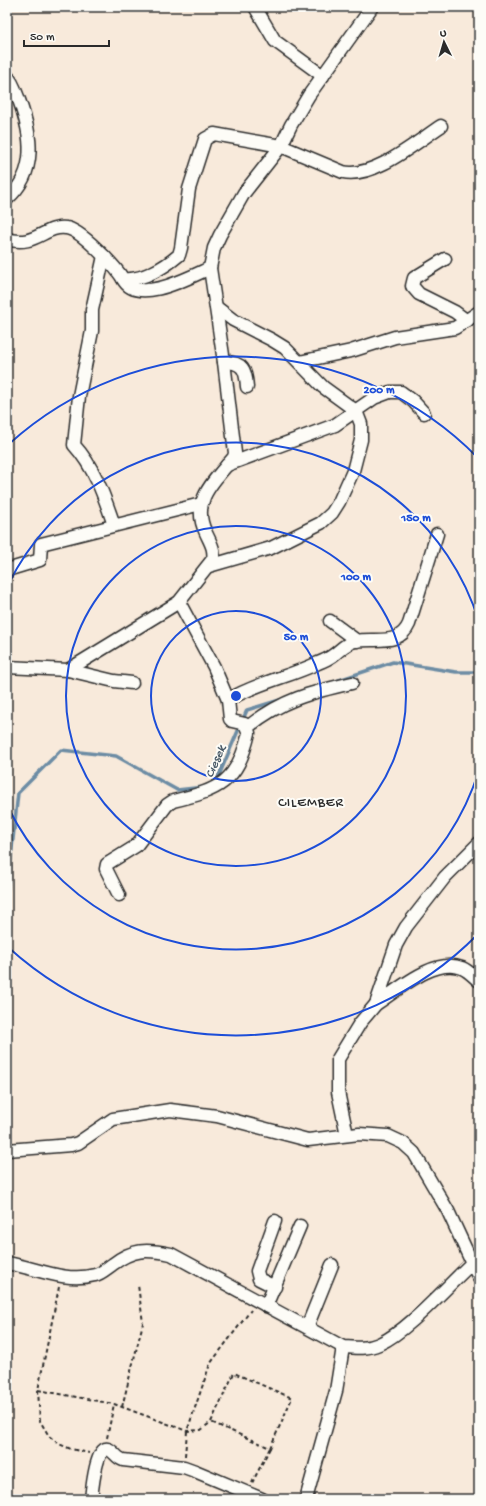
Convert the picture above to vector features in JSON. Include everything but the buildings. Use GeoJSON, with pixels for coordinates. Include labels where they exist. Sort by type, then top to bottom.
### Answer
{"type":"FeatureCollection","features":[{"type":"Feature","properties":{"kind":"street"},"geometry":{"type":"LineString","coordinates":[[255,7],[275,41],[323,76]]}},
{"type":"Feature","properties":{"kind":"street"},"geometry":{"type":"LineString","coordinates":[[68,670],[178,602],[209,566],[213,559],[214,551],[200,521],[201,504],[205,493],[235,453],[224,362],[210,268],[214,248],[244,193],[281,146],[291,125],[323,76],[372,7]]}},
{"type":"Feature","properties":{"kind":"street"},"geometry":{"type":"LineString","coordinates":[[7,74],[17,94],[29,127],[31,148],[22,182],[17,190],[7,199]]}},
{"type":"Feature","properties":{"kind":"street"},"geometry":{"type":"LineString","coordinates":[[123,279],[134,280],[173,260],[179,255],[182,248],[190,189],[205,139],[214,134],[281,146],[343,172],[352,174],[375,169],[441,126]]}},
{"type":"Feature","properties":{"kind":"street"},"geometry":{"type":"LineString","coordinates":[[7,239],[23,242],[66,227],[73,230],[103,254],[115,266],[127,286],[131,288],[156,289],[168,286],[210,268]]}},
{"type":"Feature","properties":{"kind":"street"},"geometry":{"type":"LineString","coordinates":[[103,254],[92,310],[92,331],[79,396],[74,445],[86,458],[102,490],[114,525]]}},
{"type":"Feature","properties":{"kind":"street"},"geometry":{"type":"LineString","coordinates":[[445,259],[414,278],[412,286],[419,294],[455,312],[467,322]]}},
{"type":"Feature","properties":{"kind":"street"},"geometry":{"type":"LineString","coordinates":[[209,566],[271,548],[321,523],[332,513],[347,484],[360,449],[361,424],[356,411],[322,387],[299,362],[272,340],[233,320],[216,307]]}},
{"type":"Feature","properties":{"kind":"street"},"geometry":{"type":"LineString","coordinates":[[299,362],[351,351],[395,337],[455,328],[467,322],[479,312]]}},
{"type":"Feature","properties":{"kind":"street"},"geometry":{"type":"LineString","coordinates":[[224,362],[234,362],[241,367],[247,377],[247,387]]}},
{"type":"Feature","properties":{"kind":"street"},"geometry":{"type":"LineString","coordinates":[[227,465],[335,425],[374,398],[396,391],[407,396],[424,413]]}},
{"type":"Feature","properties":{"kind":"street"},"geometry":{"type":"LineString","coordinates":[[7,570],[40,560],[41,544],[201,504]]}},
{"type":"Feature","properties":{"kind":"street"},"geometry":{"type":"LineString","coordinates":[[228,700],[266,681],[317,664],[332,656],[344,645],[357,641],[394,639],[407,628],[437,534]]}},
{"type":"Feature","properties":{"kind":"street"},"geometry":{"type":"LineString","coordinates":[[178,602],[214,667],[228,700],[228,713],[232,721],[246,725],[290,700],[318,690],[352,683]]}},
{"type":"Feature","properties":{"kind":"street"},"geometry":{"type":"LineString","coordinates":[[330,621],[357,641]]}},
{"type":"Feature","properties":{"kind":"street"},"geometry":{"type":"LineString","coordinates":[[7,667],[68,670],[108,680],[132,683]]}},
{"type":"Feature","properties":{"kind":"street"},"geometry":{"type":"LineString","coordinates":[[119,895],[106,869],[107,864],[136,846],[168,805],[173,801],[215,789],[227,779],[235,770],[248,737],[246,725]]}},
{"type":"Feature","properties":{"kind":"street"},"geometry":{"type":"LineString","coordinates":[[376,1004],[396,945],[406,927],[445,877],[479,843]]}},
{"type":"Feature","properties":{"kind":"street"},"geometry":{"type":"LineString","coordinates":[[347,1135],[338,1092],[338,1059],[360,1023],[376,1004],[422,974],[442,966],[463,968],[479,982]]}},
{"type":"Feature","properties":{"kind":"street"},"geometry":{"type":"LineString","coordinates":[[7,1150],[71,1145],[78,1143],[112,1119],[166,1110],[217,1116],[308,1140],[347,1135],[367,1134],[388,1136],[399,1140],[410,1149],[448,1211],[479,1278]]}},
{"type":"Feature","properties":{"kind":"street"},"geometry":{"type":"LineString","coordinates":[[275,1221],[257,1273],[259,1279],[275,1287]]}},
{"type":"Feature","properties":{"kind":"street"},"geometry":{"type":"LineString","coordinates":[[262,1304],[275,1287],[300,1226]]}},
{"type":"Feature","properties":{"kind":"street"},"geometry":{"type":"LineString","coordinates":[[7,1263],[61,1276],[94,1276],[125,1255],[133,1252],[161,1252],[176,1256],[343,1347],[362,1349],[380,1344],[410,1322],[472,1264]]}},
{"type":"Feature","properties":{"kind":"street"},"geometry":{"type":"LineString","coordinates":[[307,1327],[332,1265]]}},
{"type":"Feature","properties":{"kind":"street"},"geometry":{"type":"LineString","coordinates":[[306,1499],[336,1392],[343,1347]]}},
{"type":"Feature","properties":{"kind":"street"},"geometry":{"type":"LineString","coordinates":[[91,1499],[98,1453],[110,1450],[118,1459],[184,1468],[262,1499]]}},
{"type":"Feature","properties":{"kind":"path"},"geometry":{"type":"LineString","coordinates":[[61,1276],[38,1390],[40,1421],[49,1436],[71,1449],[98,1453],[114,1404]]}},
{"type":"Feature","properties":{"kind":"path"},"geometry":{"type":"LineString","coordinates":[[122,1407],[143,1323],[138,1285]]}},
{"type":"Feature","properties":{"kind":"path"},"geometry":{"type":"LineString","coordinates":[[184,1468],[187,1431],[210,1364],[262,1304]]}},
{"type":"Feature","properties":{"kind":"path"},"geometry":{"type":"LineString","coordinates":[[38,1390],[114,1404],[187,1431],[201,1430],[211,1422],[234,1373],[292,1398],[270,1448],[247,1493]]}},
{"type":"Feature","properties":{"kind":"path"},"geometry":{"type":"LineString","coordinates":[[211,1422],[270,1448]]}},
{"type":"Feature","properties":{"kind":"waterway","name":"Ciesek"},"geometry":{"type":"LineString","coordinates":[[336,681],[393,662],[456,672],[479,672]]}},
{"type":"Feature","properties":{"kind":"waterway","name":"Ciesek"},"geometry":{"type":"LineString","coordinates":[[216,782],[247,710],[283,699]]}},
{"type":"Feature","properties":{"kind":"waterway","name":"Ciesek"},"geometry":{"type":"LineString","coordinates":[[7,894],[18,793],[61,750],[116,756],[177,790],[204,787]]}},
{"type":"Feature","properties":{"kind":"district","name":"CILEMBER"},"geometry":{"type":"Point","coordinates":[311,801]}}]}
